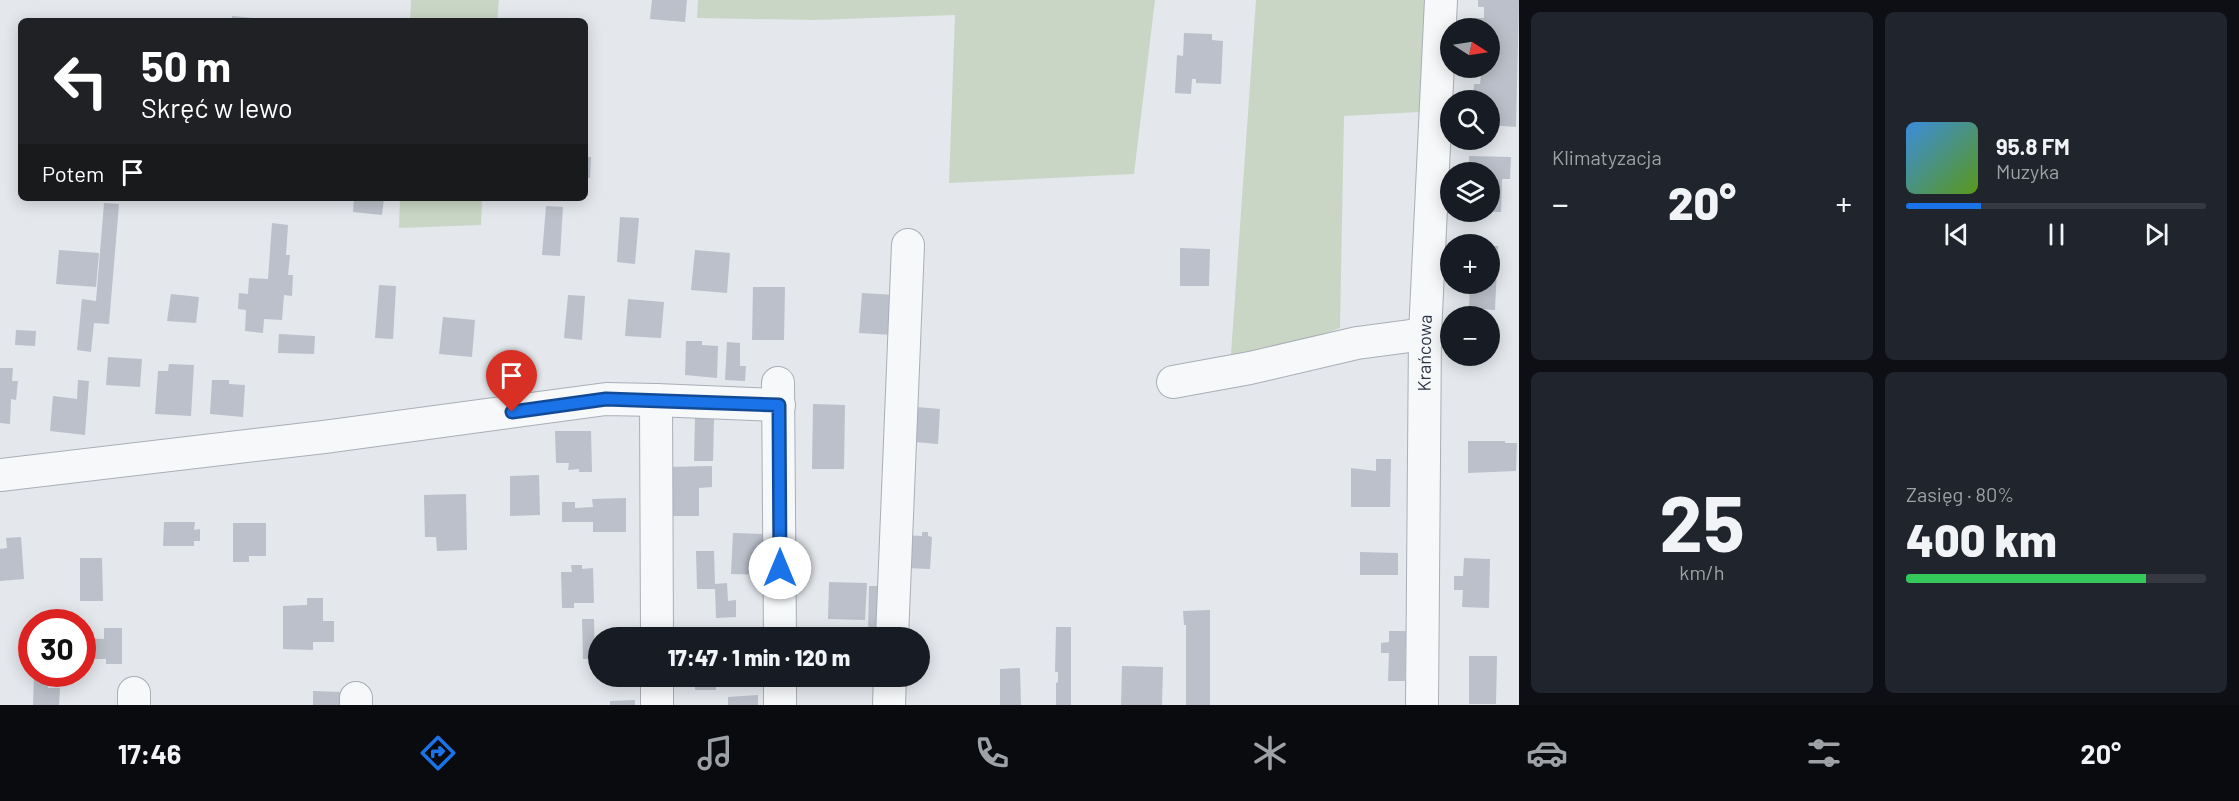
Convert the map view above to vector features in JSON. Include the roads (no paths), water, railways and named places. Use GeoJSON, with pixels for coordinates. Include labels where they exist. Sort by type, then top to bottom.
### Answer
{"type":"FeatureCollection","features":[{"type":"Feature","properties":{"kind":"street","name":"Krańcowa"},"geometry":{"type":"LineString","coordinates":[[1422,705],[1425,334],[1441,0]]}},
{"type":"Feature","properties":{"kind":"street"},"geometry":{"type":"LineString","coordinates":[[892,627],[908,245]]}},
{"type":"Feature","properties":{"kind":"street"},"geometry":{"type":"LineString","coordinates":[[1173,382],[1251,368],[1357,343],[1425,334]]}},
{"type":"Feature","properties":{"kind":"street"},"geometry":{"type":"LineString","coordinates":[[0,475],[324,437],[606,399],[656,400],[779,394],[780,627]]}},
{"type":"Feature","properties":{"kind":"street"},"geometry":{"type":"LineString","coordinates":[[656,400],[657,627]]}},
{"type":"Feature","properties":{"kind":"street"},"geometry":{"type":"LineString","coordinates":[[657,687],[657,705]]}},
{"type":"Feature","properties":{"kind":"street"},"geometry":{"type":"LineString","coordinates":[[780,687],[780,705]]}},
{"type":"Feature","properties":{"kind":"street"},"geometry":{"type":"LineString","coordinates":[[889,705],[890,687]]}}]}
